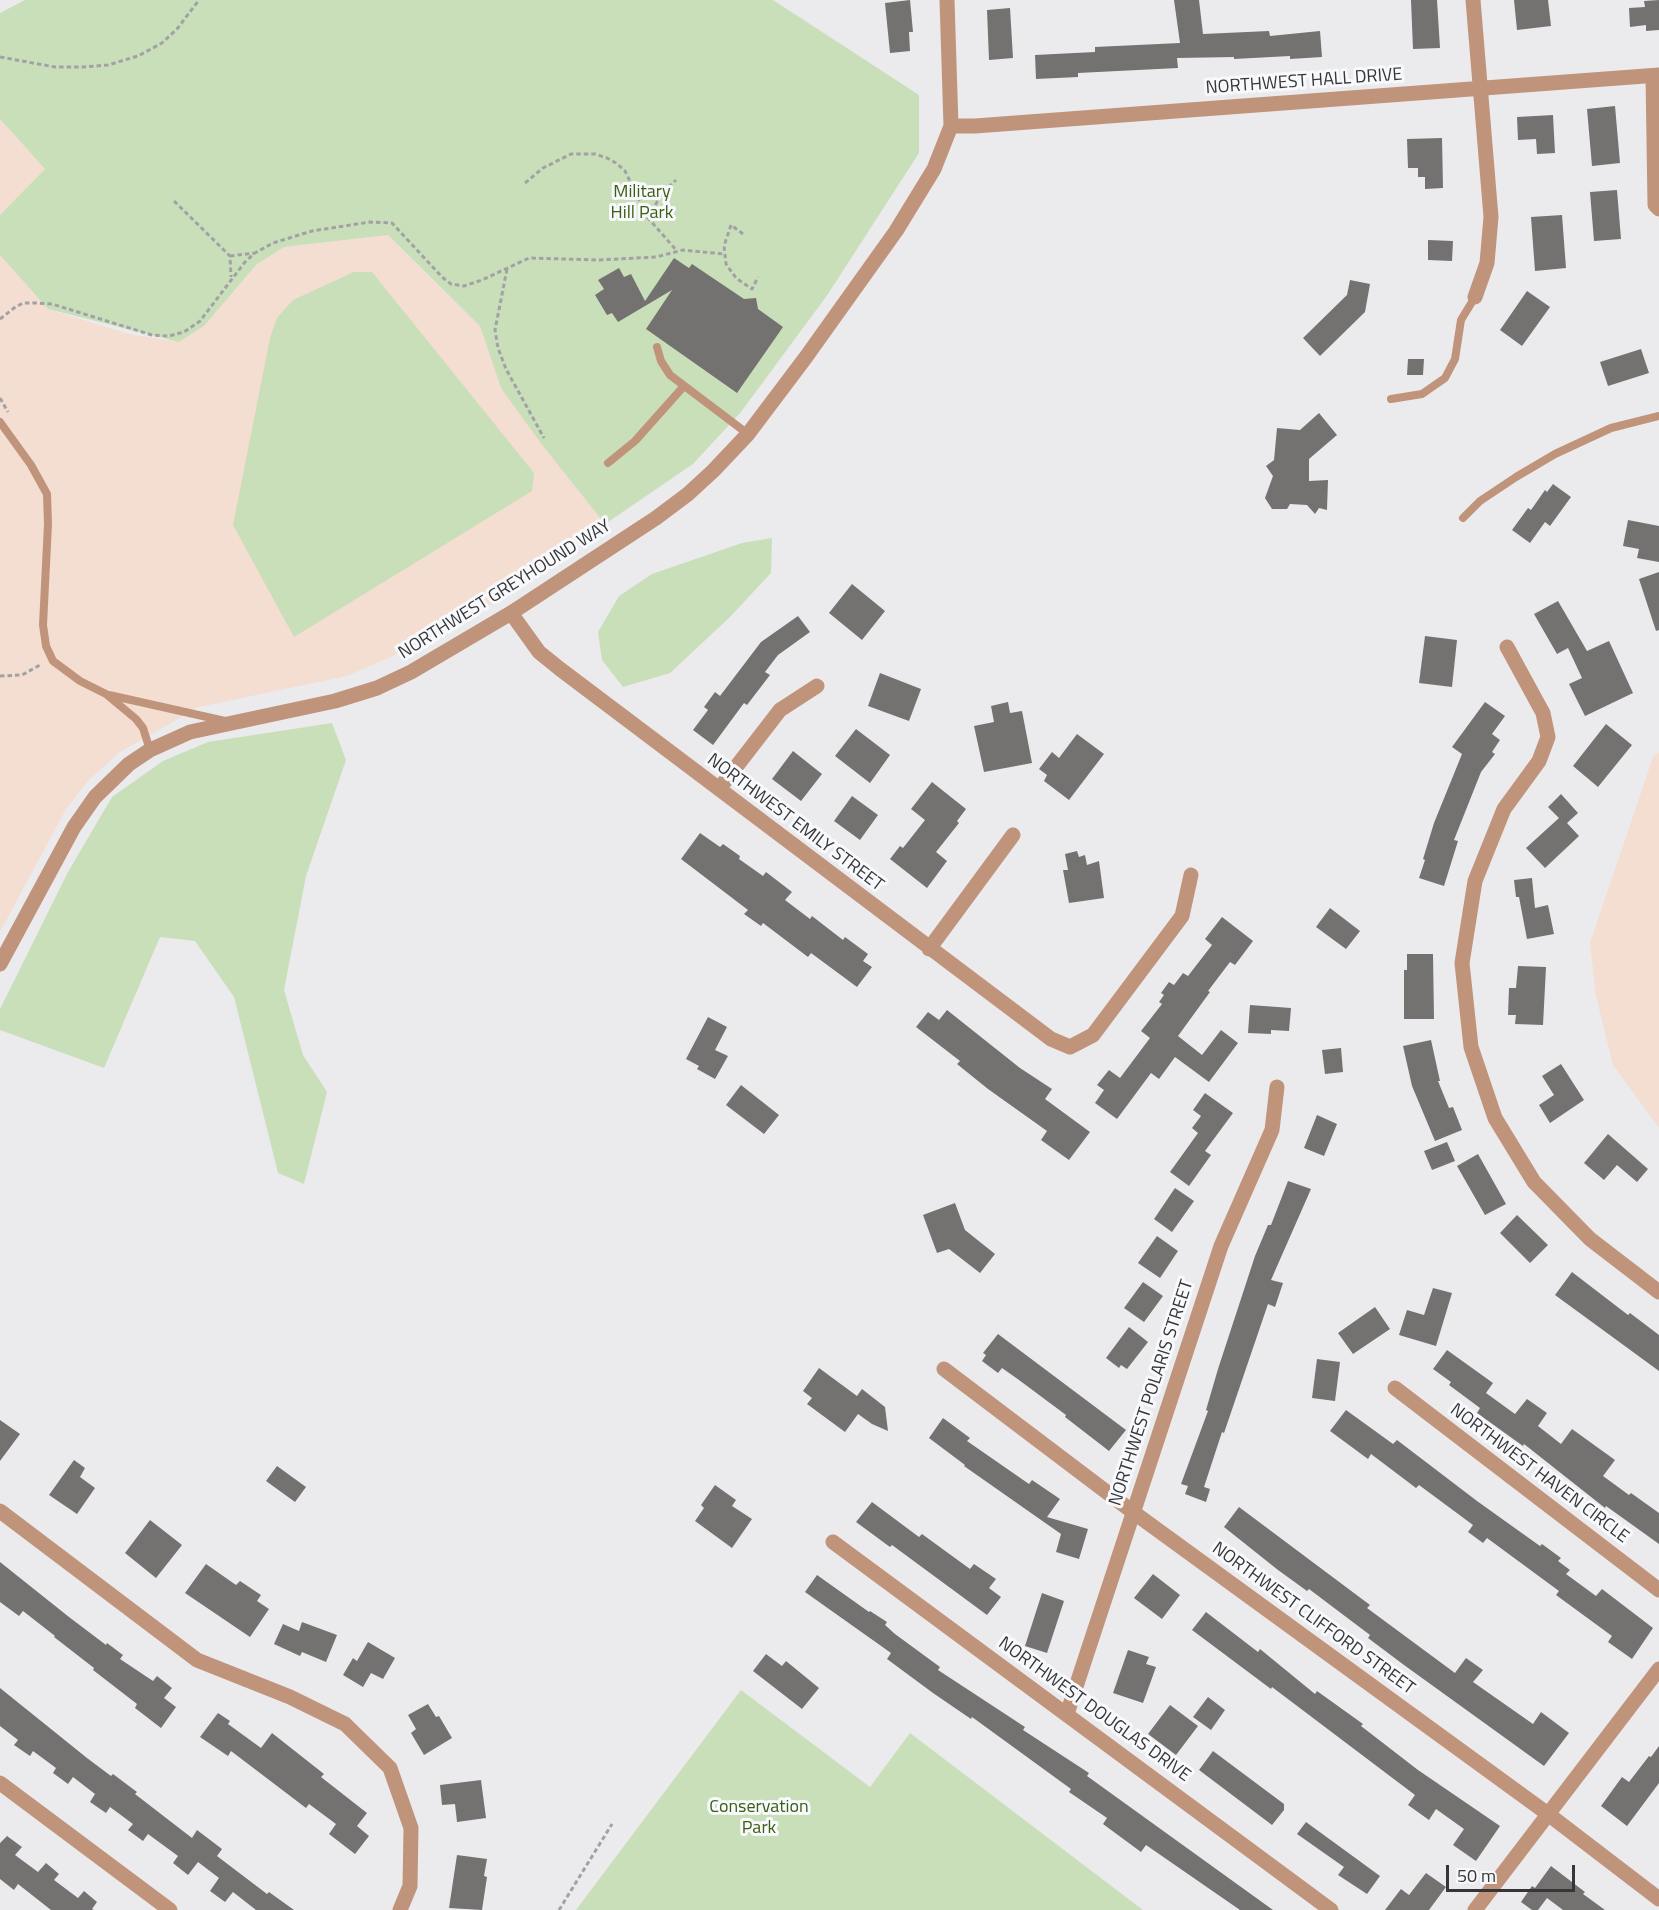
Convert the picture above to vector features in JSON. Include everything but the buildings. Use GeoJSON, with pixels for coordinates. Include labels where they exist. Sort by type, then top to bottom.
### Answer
{"type":"FeatureCollection","features":[{"type":"Feature","properties":{"kind":"street"},"geometry":{"type":"LineString","coordinates":[[947,0],[951,126]]}},
{"type":"Feature","properties":{"kind":"street"},"geometry":{"type":"LineString","coordinates":[[1473,0],[1491,217],[1487,263],[1474,297]]}},
{"type":"Feature","properties":{"kind":"street"},"geometry":{"type":"LineString","coordinates":[[1656,76],[1655,205],[1659,209]]}},
{"type":"Feature","properties":{"kind":"street","name":"NORTHWEST HALL DRIVE"},"geometry":{"type":"LineString","coordinates":[[951,126],[1656,76]]}},
{"type":"Feature","properties":{"kind":"street","name":"NORTHWEST GREYHOUND WAY"},"geometry":{"type":"LineString","coordinates":[[0,964],[74,827],[95,797],[117,774],[150,750],[190,732],[335,701],[377,688],[445,653],[511,613],[656,518],[688,494],[748,434],[820,339],[896,231],[934,169],[951,126]]}},
{"type":"Feature","properties":{"kind":"street","name":"NORTHWEST EMILY STREET"},"geometry":{"type":"LineString","coordinates":[[511,613],[539,652],[929,949],[1051,1039],[1071,1047],[1093,1035],[1182,916],[1191,875]]}},
{"type":"Feature","properties":{"kind":"street"},"geometry":{"type":"LineString","coordinates":[[1507,647],[1543,713],[1548,737],[1539,760],[1504,809],[1475,881],[1462,963],[1471,1047],[1495,1118],[1534,1182],[1590,1239],[1659,1292]]}},
{"type":"Feature","properties":{"kind":"street"},"geometry":{"type":"LineString","coordinates":[[719,789],[780,710],[817,686]]}},
{"type":"Feature","properties":{"kind":"street"},"geometry":{"type":"LineString","coordinates":[[929,949],[1013,835]]}},
{"type":"Feature","properties":{"kind":"street","name":"NORTHWEST POLARIS STREET"},"geometry":{"type":"LineString","coordinates":[[1067,1714],[1221,1246],[1272,1130],[1277,1087]]}},
{"type":"Feature","properties":{"kind":"street","name":"NORTHWEST CLIFFORD STREET"},"geometry":{"type":"LineString","coordinates":[[944,1369],[1133,1512],[1548,1814],[1659,1899]]}},
{"type":"Feature","properties":{"kind":"street","name":"NORTHWEST HAVEN CIRCLE"},"geometry":{"type":"LineString","coordinates":[[1395,1388],[1659,1590]]}},
{"type":"Feature","properties":{"kind":"street"},"geometry":{"type":"LineString","coordinates":[[0,1511],[197,1660],[290,1697],[345,1724],[390,1768],[411,1828],[410,1886],[400,1910]]}},
{"type":"Feature","properties":{"kind":"street","name":"NORTHWEST DOUGLAS DRIVE"},"geometry":{"type":"LineString","coordinates":[[832,1542],[1331,1910]]}},
{"type":"Feature","properties":{"kind":"street"},"geometry":{"type":"LineString","coordinates":[[1475,1910],[1659,1668]]}},
{"type":"Feature","properties":{"kind":"street"},"geometry":{"type":"LineString","coordinates":[[0,1783],[170,1910]]}},
{"type":"Feature","properties":{"kind":"lane"},"geometry":{"type":"LineString","coordinates":[[1391,399],[1422,394],[1445,378],[1455,359],[1461,320],[1474,297]]}},
{"type":"Feature","properties":{"kind":"lane"},"geometry":{"type":"LineString","coordinates":[[657,347],[661,361],[670,375],[748,434]]}},
{"type":"Feature","properties":{"kind":"lane"},"geometry":{"type":"LineString","coordinates":[[608,463],[635,441],[684,386]]}},
{"type":"Feature","properties":{"kind":"lane"},"geometry":{"type":"LineString","coordinates":[[1463,518],[1480,501],[1555,454],[1611,428],[1659,416]]}},
{"type":"Feature","properties":{"kind":"lane"},"geometry":{"type":"LineString","coordinates":[[0,422],[31,465],[47,494],[48,524],[43,625],[46,646],[53,661],[80,681],[105,694],[136,719],[143,728],[150,750]]}},
{"type":"Feature","properties":{"kind":"lane"},"geometry":{"type":"LineString","coordinates":[[105,694],[234,723]]}},
{"type":"Feature","properties":{"kind":"path"},"geometry":{"type":"LineString","coordinates":[[0,57],[55,67],[83,67],[108,64],[138,56],[162,43],[177,29],[199,0]]}},
{"type":"Feature","properties":{"kind":"path"},"geometry":{"type":"LineString","coordinates":[[525,183],[543,168],[571,154],[596,154],[616,163],[625,171],[648,218],[677,251]]}},
{"type":"Feature","properties":{"kind":"path"},"geometry":{"type":"LineString","coordinates":[[648,218],[662,193],[676,180]]}},
{"type":"Feature","properties":{"kind":"path"},"geometry":{"type":"LineString","coordinates":[[174,201],[230,256],[232,279]]}},
{"type":"Feature","properties":{"kind":"path"},"geometry":{"type":"LineString","coordinates":[[0,319],[23,303],[52,304],[152,335],[169,336],[184,332],[200,321],[245,262],[255,253],[273,243],[312,231],[370,222],[392,223],[451,284],[464,286],[529,258],[598,260],[656,257],[677,251],[703,250],[724,254]]}},
{"type":"Feature","properties":{"kind":"path"},"geometry":{"type":"LineString","coordinates":[[743,234],[731,225],[725,237],[724,254],[731,272],[741,283],[752,289],[758,277]]}},
{"type":"Feature","properties":{"kind":"path"},"geometry":{"type":"LineString","coordinates":[[230,256],[255,253]]}},
{"type":"Feature","properties":{"kind":"path"},"geometry":{"type":"LineString","coordinates":[[507,269],[495,330],[498,348],[506,369],[544,438]]}},
{"type":"Feature","properties":{"kind":"path"},"geometry":{"type":"LineString","coordinates":[[0,676],[22,675],[34,667],[53,661]]}},
{"type":"Feature","properties":{"kind":"path"},"geometry":{"type":"LineString","coordinates":[[559,1910],[612,1824]]}},
{"type":"Feature","properties":{"kind":"shaded area"},"geometry":{"type":"Polygon","coordinates":[[[0,119],[45,169],[0,215],[0,119]]]}},
{"type":"Feature","properties":{"kind":"shaded area"},"geometry":{"type":"Polygon","coordinates":[[[388,235],[480,326],[501,388],[605,524],[533,578],[438,636],[347,676],[199,707],[120,752],[88,781],[66,809],[0,932],[0,255],[48,309],[129,334],[179,342],[204,326],[256,265],[284,247],[388,235]]]}},
{"type":"Feature","properties":{"kind":"shaded area"},"geometry":{"type":"Polygon","coordinates":[[[1659,752],[1659,1128],[1613,1065],[1596,996],[1590,943],[1653,757],[1659,752]]]}},
{"type":"Feature","properties":{"kind":"green space","name":"Military Hill Park"},"geometry":{"type":"Polygon","coordinates":[[[25,0],[773,0],[919,95],[919,153],[828,294],[741,412],[693,464],[605,524],[540,442],[501,388],[480,326],[388,235],[284,247],[256,265],[204,326],[179,342],[48,309],[0,255],[0,215],[45,169],[0,119],[0,13],[25,0]]]}},
{"type":"Feature","properties":{"kind":"green space"},"geometry":{"type":"Polygon","coordinates":[[[354,272],[372,272],[534,473],[532,491],[294,637],[233,525],[270,338],[277,318],[293,300],[354,272]]]}},
{"type":"Feature","properties":{"kind":"green space"},"geometry":{"type":"Polygon","coordinates":[[[772,538],[771,573],[730,617],[670,673],[623,687],[602,660],[598,632],[619,596],[652,574],[742,543],[772,538]]]}},
{"type":"Feature","properties":{"kind":"green space"},"geometry":{"type":"Polygon","coordinates":[[[332,723],[346,760],[306,876],[284,990],[303,1055],[327,1092],[304,1184],[278,1173],[234,997],[195,941],[160,937],[104,1068],[0,1030],[0,1009],[68,872],[112,797],[163,761],[208,742],[332,723]]]}},
{"type":"Feature","properties":{"kind":"green space","name":"Conservation Park"},"geometry":{"type":"Polygon","coordinates":[[[741,1690],[870,1787],[910,1733],[1143,1910],[576,1910],[741,1690]]]}}]}
